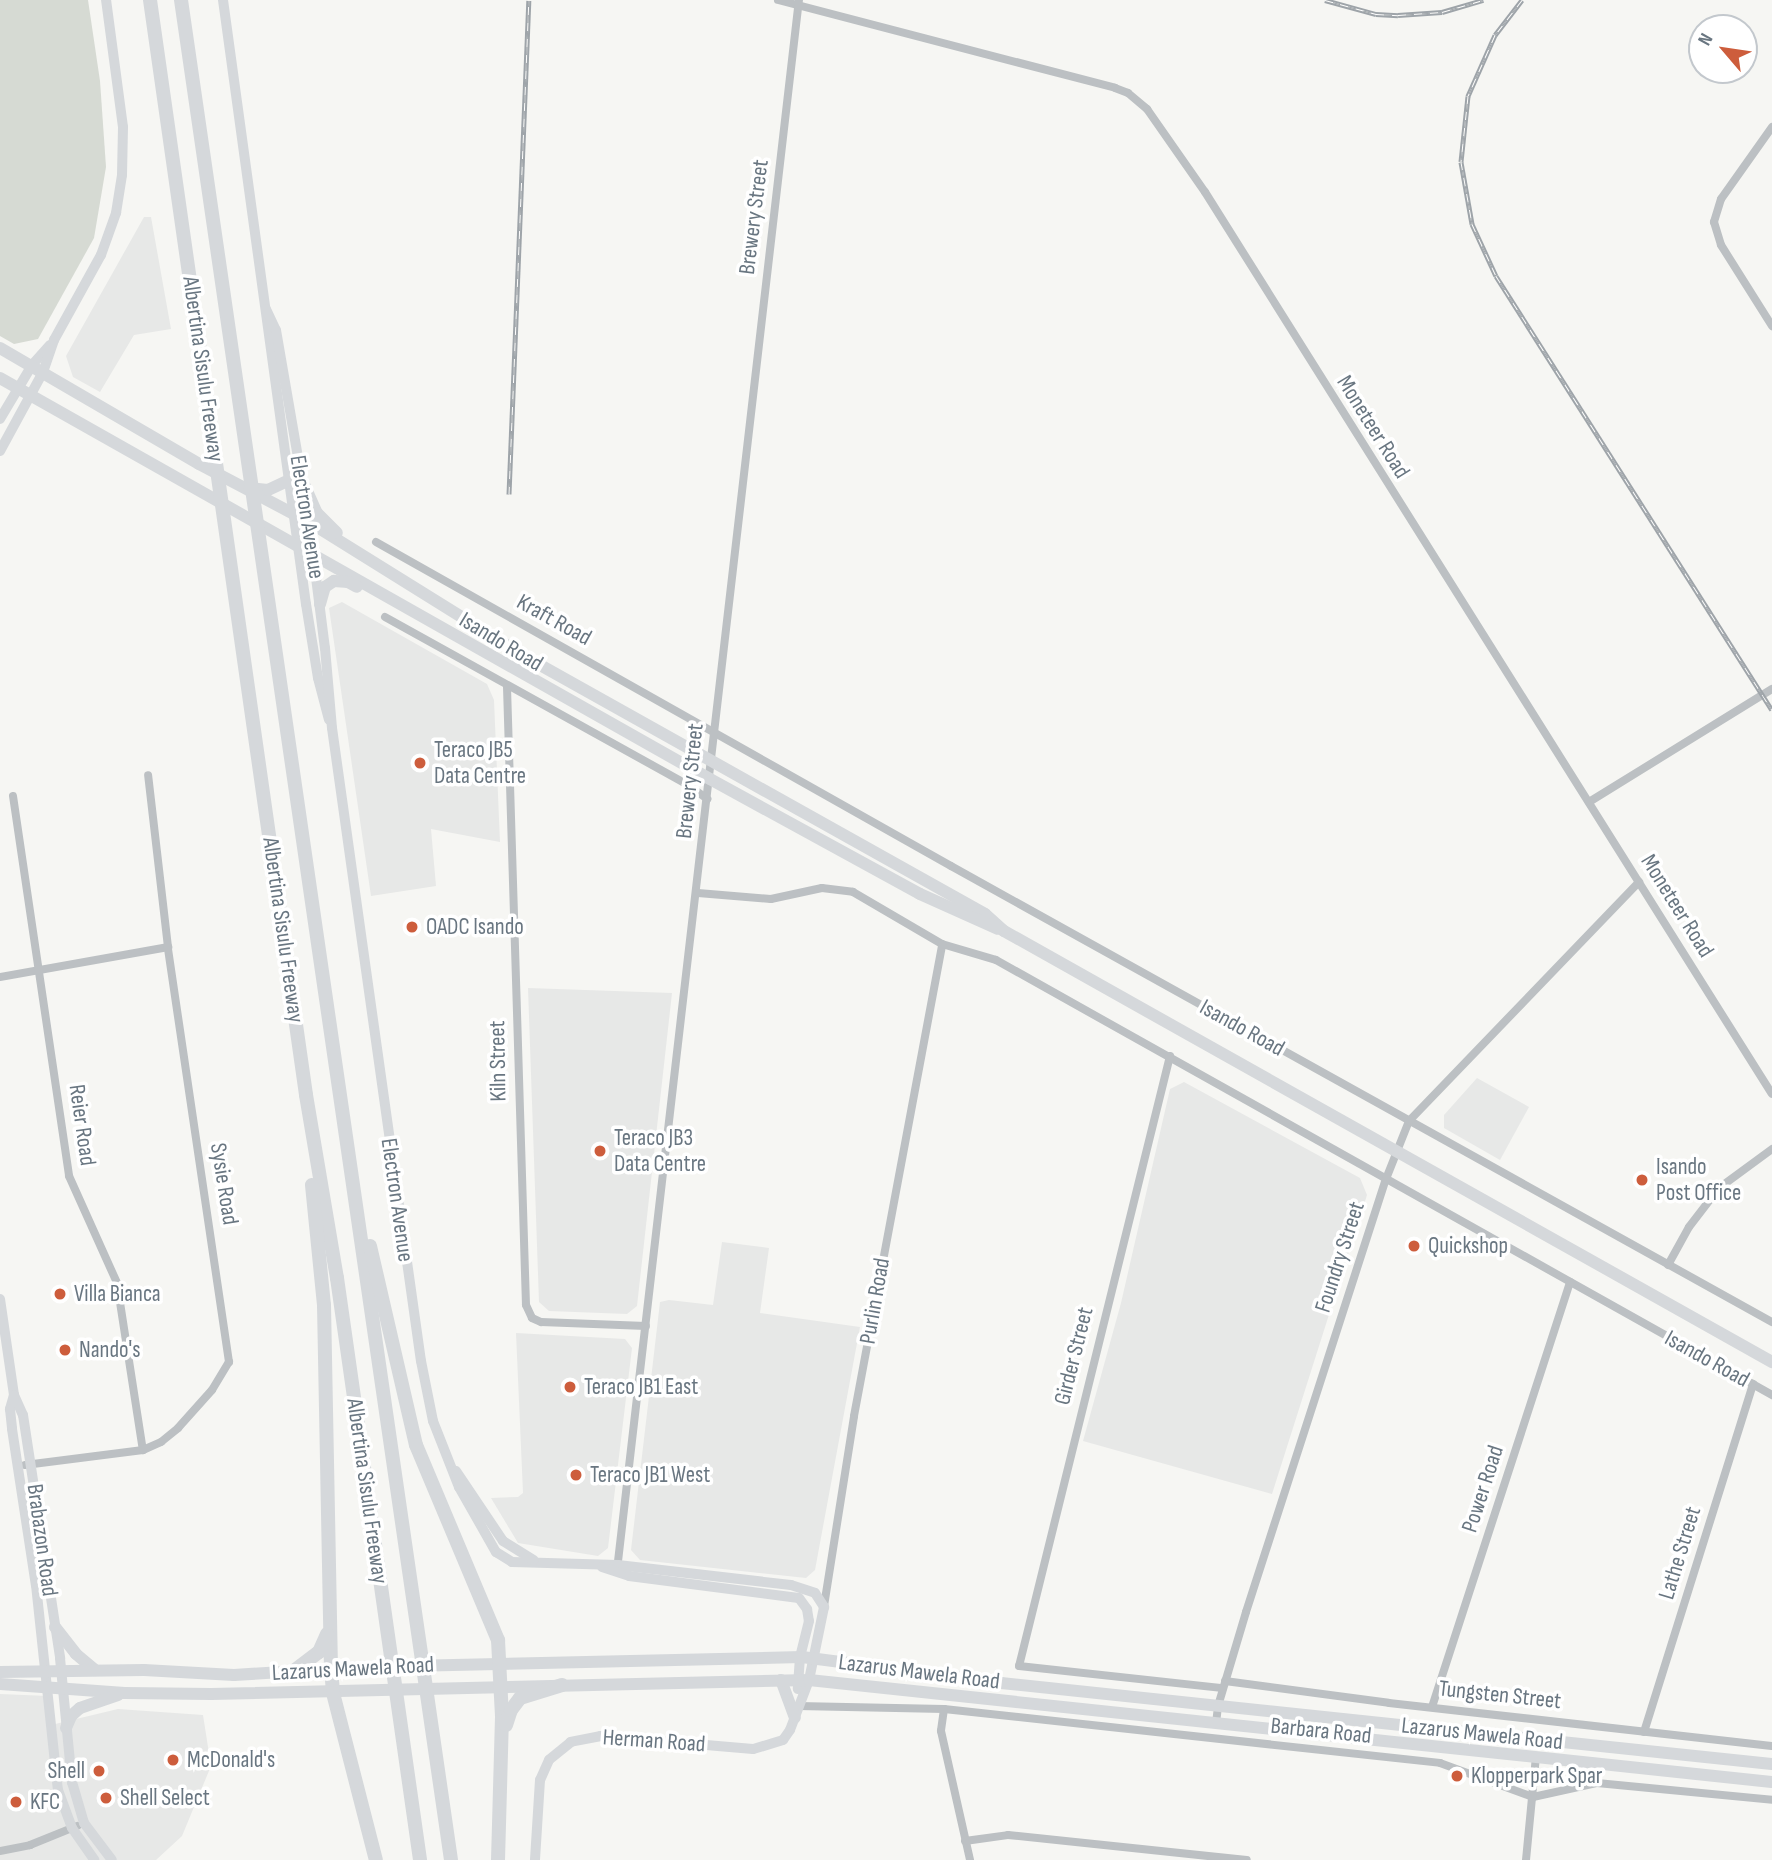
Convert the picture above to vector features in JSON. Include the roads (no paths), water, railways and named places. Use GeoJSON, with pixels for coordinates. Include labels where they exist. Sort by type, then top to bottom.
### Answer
{"type":"FeatureCollection","features":[{"type":"Feature","properties":{"kind":"highway","name":"Albertina Sisulu Freeway"},"geometry":{"type":"LineString","coordinates":[[150,0],[314,1151],[339,1292],[420,1860]]}},
{"type":"Feature","properties":{"kind":"highway","name":"Albertina Sisulu Freeway"},"geometry":{"type":"LineString","coordinates":[[180,0],[451,1860]]}},
{"type":"Feature","properties":{"kind":"highway"},"geometry":{"type":"LineString","coordinates":[[314,1151],[311,1177],[324,1305],[327,1369],[328,1632],[333,1693],[376,1860]]}},
{"type":"Feature","properties":{"kind":"highway"},"geometry":{"type":"LineString","coordinates":[[356,1198],[374,1262],[416,1445],[498,1640],[502,1663],[498,1860]]}},
{"type":"Feature","properties":{"kind":"highway"},"geometry":{"type":"LineString","coordinates":[[291,1673],[322,1648],[328,1632]]}},
{"type":"Feature","properties":{"kind":"highway"},"geometry":{"type":"LineString","coordinates":[[500,1750],[509,1714],[517,1701],[562,1685]]}},
{"type":"Feature","properties":{"kind":"main road"},"geometry":{"type":"LineString","coordinates":[[0,451],[30,396],[37,369],[101,255],[120,192],[123,127],[106,0]]}},
{"type":"Feature","properties":{"kind":"main road","name":"Electron Avenue"},"geometry":{"type":"LineString","coordinates":[[223,0],[266,309],[276,330],[285,483],[293,541],[318,678],[331,728]]}},
{"type":"Feature","properties":{"kind":"main road","name":"Isando Road"},"geometry":{"type":"LineString","coordinates":[[0,348],[199,464],[309,522],[494,638],[985,914],[1004,932]]}},
{"type":"Feature","properties":{"kind":"main road"},"geometry":{"type":"LineString","coordinates":[[0,419],[17,388],[37,369]]}},
{"type":"Feature","properties":{"kind":"main road","name":"Isando Road"},"geometry":{"type":"LineString","coordinates":[[0,378],[293,541],[710,779],[920,894],[980,924],[1004,932],[1772,1362]]}},
{"type":"Feature","properties":{"kind":"main road","name":"Electron Avenue"},"geometry":{"type":"LineString","coordinates":[[280,385],[303,482],[309,522],[320,604],[331,728],[421,1361],[433,1421],[459,1488],[496,1552],[512,1562],[533,1560],[600,1566],[799,1598],[807,1609],[809,1621],[800,1657]]}},
{"type":"Feature","properties":{"kind":"main road"},"geometry":{"type":"LineString","coordinates":[[303,482],[317,513],[355,551]]}},
{"type":"Feature","properties":{"kind":"main road"},"geometry":{"type":"LineString","coordinates":[[242,487],[268,490],[285,483]]}},
{"type":"Feature","properties":{"kind":"main road"},"geometry":{"type":"LineString","coordinates":[[320,604],[325,587],[334,581],[348,582],[376,596],[386,596]]}},
{"type":"Feature","properties":{"kind":"main road","name":"Brabazon Road"},"geometry":{"type":"LineString","coordinates":[[0,1299],[14,1395],[23,1415],[62,1670],[72,1783],[84,1823]]}},
{"type":"Feature","properties":{"kind":"main road","name":"Brabazon Road"},"geometry":{"type":"LineString","coordinates":[[14,1395],[10,1409],[58,1790],[72,1828],[94,1860]]}},
{"type":"Feature","properties":{"kind":"main road","name":"Electron Avenue"},"geometry":{"type":"LineString","coordinates":[[617,1569],[801,1587],[815,1593],[824,1607]]}},
{"type":"Feature","properties":{"kind":"main road","name":"Purlin Road"},"geometry":{"type":"LineString","coordinates":[[815,1659],[824,1607]]}},
{"type":"Feature","properties":{"kind":"main road"},"geometry":{"type":"LineString","coordinates":[[55,1627],[76,1654],[95,1670]]}},
{"type":"Feature","properties":{"kind":"main road","name":"Lazarus Mawela Road"},"geometry":{"type":"LineString","coordinates":[[0,1672],[95,1670],[234,1675],[362,1667],[800,1657],[1218,1706],[1772,1764]]}},
{"type":"Feature","properties":{"kind":"main road","name":"Herman Road"},"geometry":{"type":"LineString","coordinates":[[800,1657],[803,1680]]}},
{"type":"Feature","properties":{"kind":"main road","name":"Herman Road"},"geometry":{"type":"LineString","coordinates":[[535,1860],[540,1780],[549,1760],[565,1745],[601,1736],[762,1748],[783,1740],[797,1709],[803,1680],[815,1659]]}},
{"type":"Feature","properties":{"kind":"main road"},"geometry":{"type":"LineString","coordinates":[[781,1680],[797,1709]]}},
{"type":"Feature","properties":{"kind":"main road","name":"Lazarus Mawela Road"},"geometry":{"type":"LineString","coordinates":[[0,1684],[125,1693],[333,1693],[502,1686],[803,1680],[1772,1782]]}},
{"type":"Feature","properties":{"kind":"main road"},"geometry":{"type":"LineString","coordinates":[[66,1728],[71,1716],[80,1708],[125,1693]]}},
{"type":"Feature","properties":{"kind":"main road"},"geometry":{"type":"LineString","coordinates":[[1482,1734],[1518,1745],[1536,1758]]}},
{"type":"Feature","properties":{"kind":"main road"},"geometry":{"type":"LineString","coordinates":[[84,1823],[112,1860]]}},
{"type":"Feature","properties":{"kind":"street","name":"Moneteer Road"},"geometry":{"type":"LineString","coordinates":[[778,0],[798,2],[1115,88],[1128,93],[1147,108],[1205,192],[1772,1094]]}},
{"type":"Feature","properties":{"kind":"street","name":"Brewery Street"},"geometry":{"type":"LineString","coordinates":[[617,1569],[698,892],[798,2]]}},
{"type":"Feature","properties":{"kind":"street"},"geometry":{"type":"LineString","coordinates":[[1772,127],[1721,199],[1714,222],[1721,245],[1772,326]]}},
{"type":"Feature","properties":{"kind":"street","name":"Kraft Road"},"geometry":{"type":"LineString","coordinates":[[376,542],[714,732]]}},
{"type":"Feature","properties":{"kind":"street"},"geometry":{"type":"LineString","coordinates":[[385,617],[688,785],[707,799]]}},
{"type":"Feature","properties":{"kind":"street","name":"Kiln Street"},"geometry":{"type":"LineString","coordinates":[[508,687],[526,1305],[532,1318],[541,1322],[646,1326]]}},
{"type":"Feature","properties":{"kind":"street"},"geometry":{"type":"LineString","coordinates":[[1589,802],[1772,688]]}},
{"type":"Feature","properties":{"kind":"street","name":"Isando Road"},"geometry":{"type":"LineString","coordinates":[[714,732],[1772,1322]]}},
{"type":"Feature","properties":{"kind":"street","name":"Sysie Road"},"geometry":{"type":"LineString","coordinates":[[18,1466],[143,1450],[161,1442],[178,1428],[218,1383],[229,1362],[168,947],[148,775]]}},
{"type":"Feature","properties":{"kind":"street","name":"Reier Road"},"geometry":{"type":"LineString","coordinates":[[13,796],[69,1176],[117,1283],[143,1450]]}},
{"type":"Feature","properties":{"kind":"street","name":"Foundry Street"},"geometry":{"type":"LineString","coordinates":[[1216,1723],[1224,1685],[1386,1179],[1409,1121],[1639,882]]}},
{"type":"Feature","properties":{"kind":"street","name":"Isando Road"},"geometry":{"type":"LineString","coordinates":[[698,892],[771,900],[811,889],[835,888],[853,892],[942,944],[996,960],[1772,1395]]}},
{"type":"Feature","properties":{"kind":"street","name":"Purlin Road"},"geometry":{"type":"LineString","coordinates":[[824,1607],[854,1416],[942,944]]}},
{"type":"Feature","properties":{"kind":"street"},"geometry":{"type":"LineString","coordinates":[[0,977],[168,947]]}},
{"type":"Feature","properties":{"kind":"street","name":"Girder Street"},"geometry":{"type":"LineString","coordinates":[[1018,1666],[1170,1056]]}},
{"type":"Feature","properties":{"kind":"street"},"geometry":{"type":"LineString","coordinates":[[1668,1265],[1694,1220],[1719,1188],[1772,1149]]}},
{"type":"Feature","properties":{"kind":"street","name":"Power Road"},"geometry":{"type":"LineString","coordinates":[[1432,1707],[1570,1282]]}},
{"type":"Feature","properties":{"kind":"street","name":"Lathe Street"},"geometry":{"type":"LineString","coordinates":[[1644,1732],[1753,1384]]}},
{"type":"Feature","properties":{"kind":"street","name":"Tungsten Street"},"geometry":{"type":"LineString","coordinates":[[1018,1666],[1432,1707],[1772,1746]]}},
{"type":"Feature","properties":{"kind":"street","name":"Barbara Road"},"geometry":{"type":"LineString","coordinates":[[797,1709],[944,1709],[1440,1763],[1533,1797]]}},
{"type":"Feature","properties":{"kind":"street"},"geometry":{"type":"LineString","coordinates":[[944,1709],[941,1731],[970,1860]]}},
{"type":"Feature","properties":{"kind":"street"},"geometry":{"type":"LineString","coordinates":[[1526,1860],[1536,1758]]}},
{"type":"Feature","properties":{"kind":"street"},"geometry":{"type":"LineString","coordinates":[[1533,1797],[1597,1783],[1772,1800]]}},
{"type":"Feature","properties":{"kind":"street"},"geometry":{"type":"LineString","coordinates":[[0,1851],[30,1845],[84,1823]]}},
{"type":"Feature","properties":{"kind":"street"},"geometry":{"type":"LineString","coordinates":[[965,1841],[1008,1835],[1247,1860]]}},
{"type":"Feature","properties":{"kind":"railway"},"geometry":{"type":"LineString","coordinates":[[509,494],[529,0]]}},
{"type":"Feature","properties":{"kind":"railway"},"geometry":{"type":"LineString","coordinates":[[1325,0],[1376,14],[1398,15],[1442,12],[1483,0]]}},
{"type":"Feature","properties":{"kind":"railway"},"geometry":{"type":"LineString","coordinates":[[1522,0],[1495,35],[1468,96],[1461,162],[1472,224],[1496,276],[1772,710]]}},
{"type":"Feature","properties":{"kind":"place","name":"Teraco JB5 Data Centre"},"geometry":{"type":"Point","coordinates":[420,763]}},
{"type":"Feature","properties":{"kind":"place","name":"OADC Isando"},"geometry":{"type":"Point","coordinates":[412,927]}},
{"type":"Feature","properties":{"kind":"place","name":"Teraco JB3 Data Centre"},"geometry":{"type":"Point","coordinates":[600,1151]}},
{"type":"Feature","properties":{"kind":"place","name":"Isando Post Office"},"geometry":{"type":"Point","coordinates":[1642,1180]}},
{"type":"Feature","properties":{"kind":"place","name":"Quickshop"},"geometry":{"type":"Point","coordinates":[1414,1246]}},
{"type":"Feature","properties":{"kind":"place","name":"Villa Bianca"},"geometry":{"type":"Point","coordinates":[60,1294]}},
{"type":"Feature","properties":{"kind":"place","name":"Nando's"},"geometry":{"type":"Point","coordinates":[65,1350]}},
{"type":"Feature","properties":{"kind":"place","name":"Teraco JB1 East"},"geometry":{"type":"Point","coordinates":[570,1387]}},
{"type":"Feature","properties":{"kind":"place","name":"Teraco JB1 West"},"geometry":{"type":"Point","coordinates":[576,1475]}},
{"type":"Feature","properties":{"kind":"place","name":"McDonald's"},"geometry":{"type":"Point","coordinates":[173,1760]}},
{"type":"Feature","properties":{"kind":"place","name":"Shell"},"geometry":{"type":"Point","coordinates":[99,1771]}},
{"type":"Feature","properties":{"kind":"place","name":"Klopperpark Spar"},"geometry":{"type":"Point","coordinates":[1457,1776]}},
{"type":"Feature","properties":{"kind":"place","name":"Shell Select"},"geometry":{"type":"Point","coordinates":[106,1798]}},
{"type":"Feature","properties":{"kind":"place","name":"KFC"},"geometry":{"type":"Point","coordinates":[16,1802]}}]}
